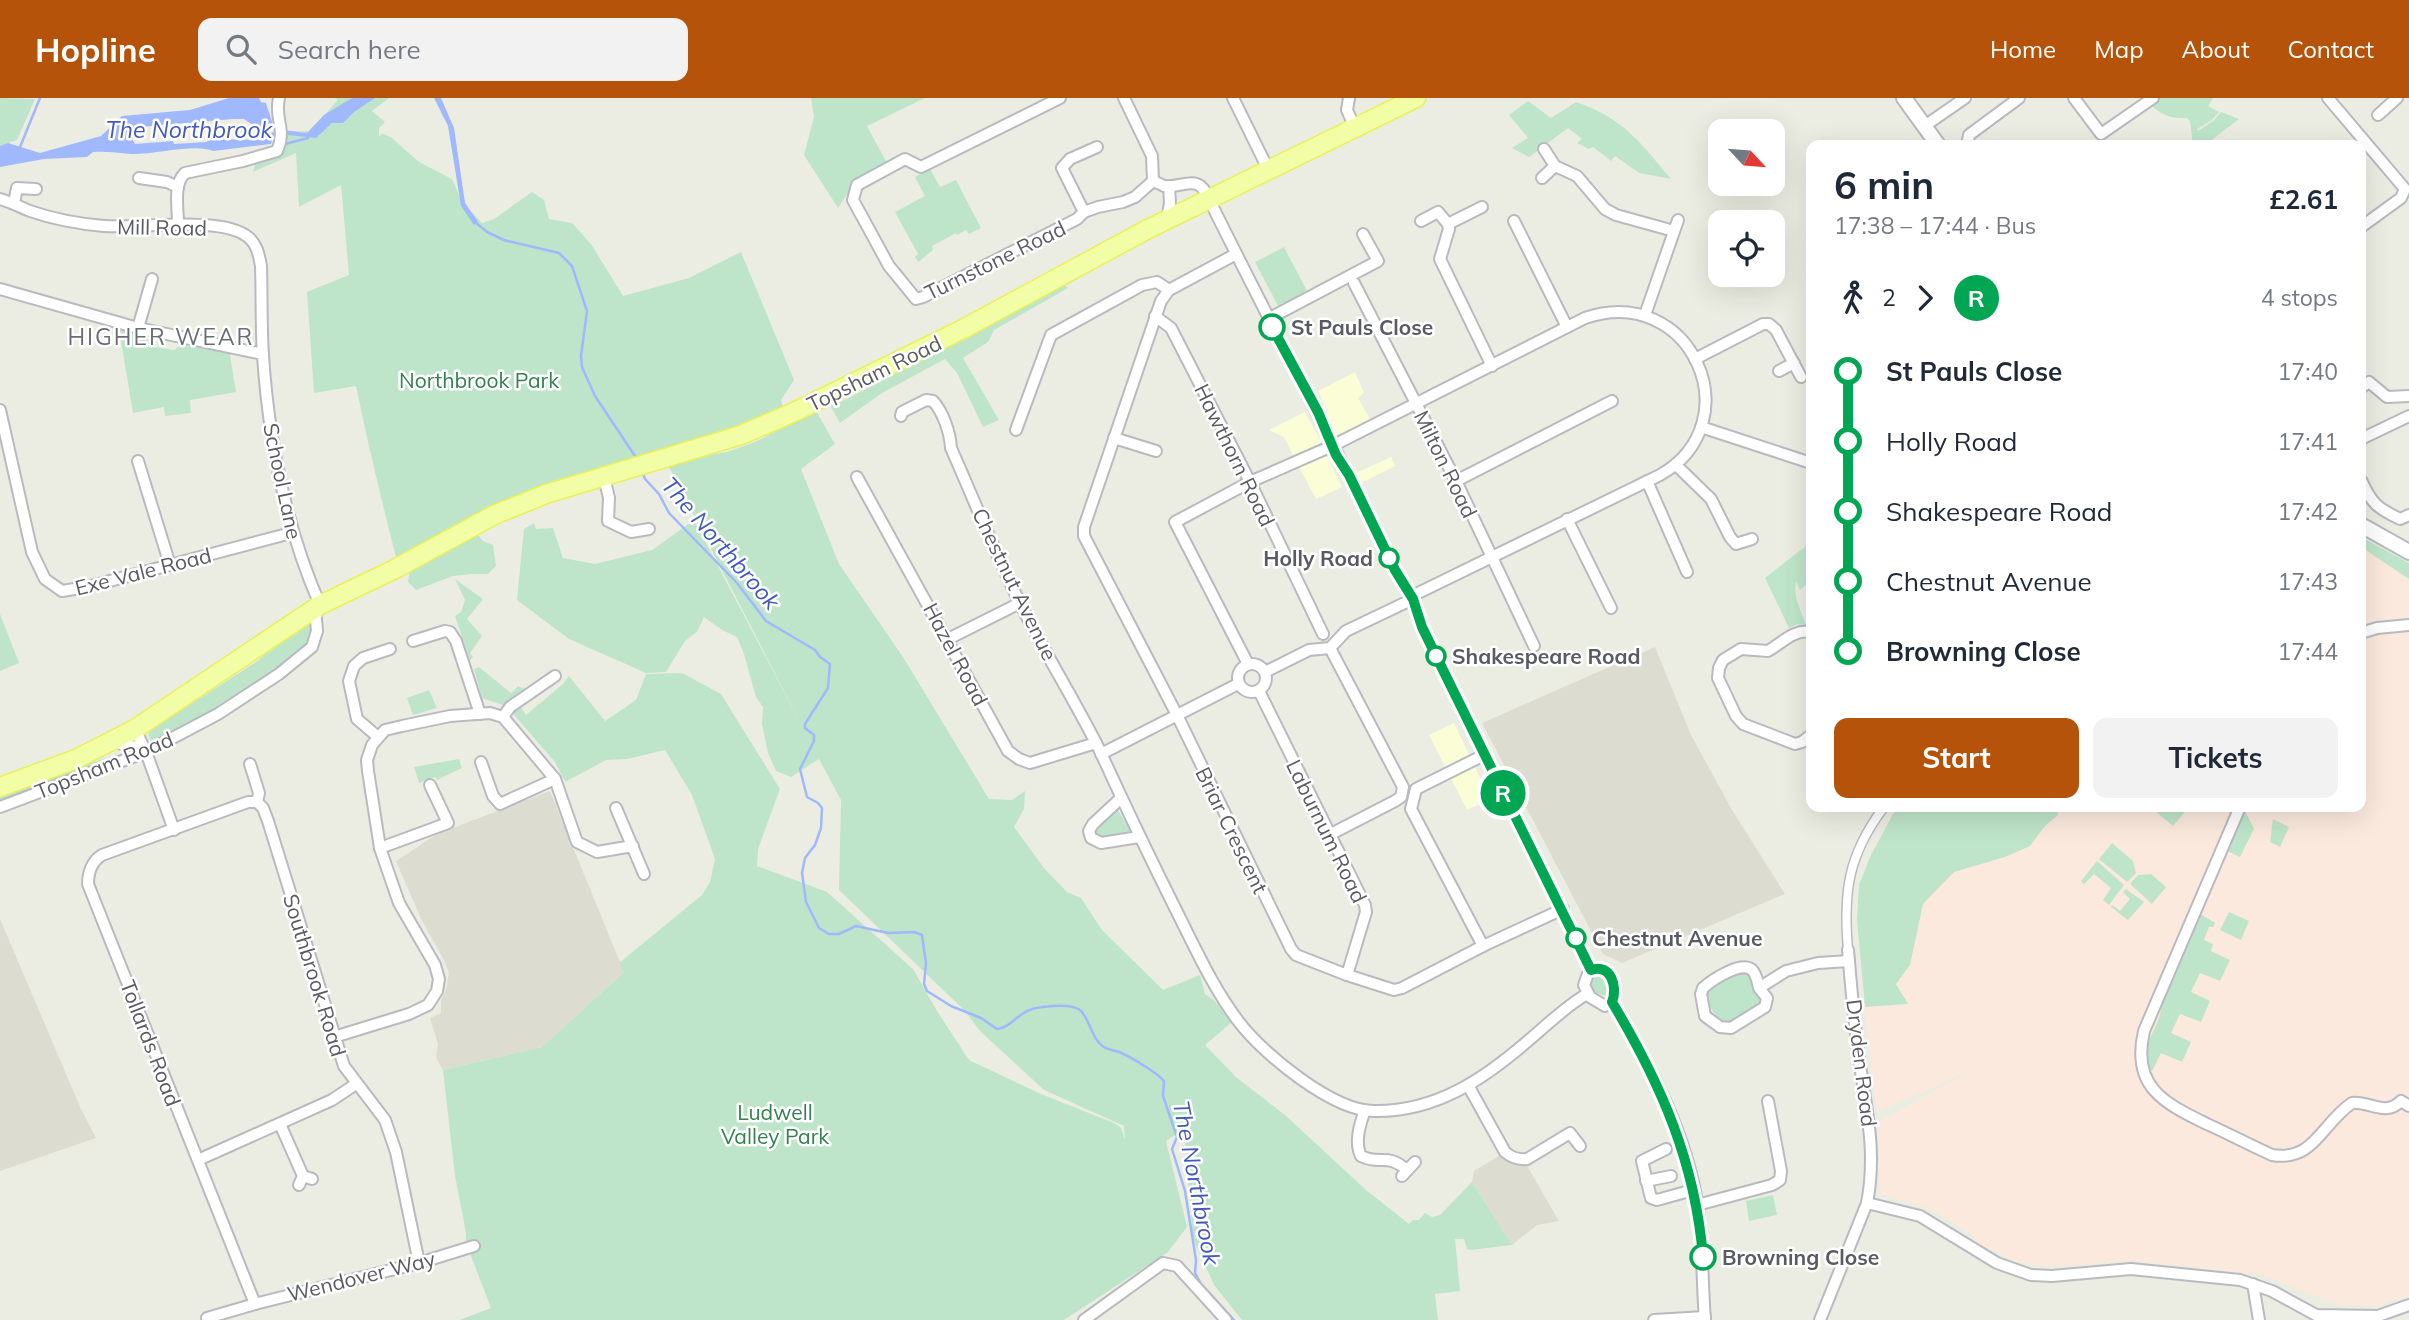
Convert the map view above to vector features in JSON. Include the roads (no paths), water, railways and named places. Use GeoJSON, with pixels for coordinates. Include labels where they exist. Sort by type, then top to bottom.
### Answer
{"type":"FeatureCollection","features":[{"type":"Feature","properties":{"kind":"main road","name":"Topsham Road"},"geometry":{"type":"LineString","coordinates":[[0,787],[76,759],[135,729],[317,607],[395,569],[494,515],[519,503],[741,435],[792,413],[962,329],[1268,169],[1416,98]]}},
{"type":"Feature","properties":{"kind":"street"},"geometry":{"type":"LineString","coordinates":[[178,223],[177,187],[178,180],[185,173],[277,151],[283,131],[278,116],[279,98]]}},
{"type":"Feature","properties":{"kind":"street","name":"Turnstone Road"},"geometry":{"type":"LineString","coordinates":[[1060,98],[969,149],[921,167],[905,159],[857,185],[853,200],[889,267],[916,299],[1054,231],[1084,212],[1135,197],[1153,181]]}},
{"type":"Feature","properties":{"kind":"street"},"geometry":{"type":"LineString","coordinates":[[1124,98],[1152,156],[1153,181],[1169,186],[1196,183],[1203,187],[1395,570],[1413,598],[1422,627],[1563,908],[1591,970]]}},
{"type":"Feature","properties":{"kind":"street"},"geometry":{"type":"LineString","coordinates":[[1233,98],[1268,169]]}},
{"type":"Feature","properties":{"kind":"street"},"geometry":{"type":"LineString","coordinates":[[1349,98],[1346,110],[1355,128]]}},
{"type":"Feature","properties":{"kind":"street"},"geometry":{"type":"LineString","coordinates":[[1904,98],[1935,140]]}},
{"type":"Feature","properties":{"kind":"street"},"geometry":{"type":"LineString","coordinates":[[1926,125],[1965,98]]}},
{"type":"Feature","properties":{"kind":"street"},"geometry":{"type":"LineString","coordinates":[[1968,140],[1969,135],[2019,98]]}},
{"type":"Feature","properties":{"kind":"street"},"geometry":{"type":"LineString","coordinates":[[2074,98],[2105,140]]}},
{"type":"Feature","properties":{"kind":"street"},"geometry":{"type":"LineString","coordinates":[[2101,134],[2153,98]]}},
{"type":"Feature","properties":{"kind":"street"},"geometry":{"type":"LineString","coordinates":[[2328,98],[2365,140]]}},
{"type":"Feature","properties":{"kind":"street"},"geometry":{"type":"LineString","coordinates":[[2378,115],[2397,98]]}},
{"type":"Feature","properties":{"kind":"street"},"geometry":{"type":"LineString","coordinates":[[2366,141],[2405,189],[2401,198],[2366,223]]}},
{"type":"Feature","properties":{"kind":"street"},"geometry":{"type":"LineString","coordinates":[[1084,212],[1062,168],[1070,159],[1097,147]]}},
{"type":"Feature","properties":{"kind":"street"},"geometry":{"type":"LineString","coordinates":[[1544,149],[1555,166],[1577,176],[1600,205],[1616,215],[1674,231]]}},
{"type":"Feature","properties":{"kind":"street"},"geometry":{"type":"LineString","coordinates":[[1542,177],[1555,166]]}},
{"type":"Feature","properties":{"kind":"street"},"geometry":{"type":"LineString","coordinates":[[139,178],[167,182],[177,187]]}},
{"type":"Feature","properties":{"kind":"street"},"geometry":{"type":"LineString","coordinates":[[1167,220],[1169,186]]}},
{"type":"Feature","properties":{"kind":"street"},"geometry":{"type":"LineString","coordinates":[[14,203],[17,188],[36,189]]}},
{"type":"Feature","properties":{"kind":"street","name":"Mill Road"},"geometry":{"type":"LineString","coordinates":[[0,199],[50,216],[104,226],[178,223],[210,225],[239,232],[251,240],[261,265],[263,354]]}},
{"type":"Feature","properties":{"kind":"street"},"geometry":{"type":"LineString","coordinates":[[1448,224],[1482,207]]}},
{"type":"Feature","properties":{"kind":"street"},"geometry":{"type":"LineString","coordinates":[[1421,221],[1438,212],[1448,224],[1440,259],[1492,366]]}},
{"type":"Feature","properties":{"kind":"street"},"geometry":{"type":"LineString","coordinates":[[1514,220],[1567,327]]}},
{"type":"Feature","properties":{"kind":"street"},"geometry":{"type":"LineString","coordinates":[[1645,315],[1678,220]]}},
{"type":"Feature","properties":{"kind":"street"},"geometry":{"type":"LineString","coordinates":[[1268,319],[1382,259],[1363,234]]}},
{"type":"Feature","properties":{"kind":"street"},"geometry":{"type":"LineString","coordinates":[[1016,430],[1051,335],[1142,285],[1157,282],[1169,290],[1237,254]]}},
{"type":"Feature","properties":{"kind":"street"},"geometry":{"type":"LineString","coordinates":[[138,328],[152,279]]}},
{"type":"Feature","properties":{"kind":"street","name":"Milton Road"},"geometry":{"type":"LineString","coordinates":[[1354,283],[1456,481],[1534,646]]}},
{"type":"Feature","properties":{"kind":"street"},"geometry":{"type":"LineString","coordinates":[[0,289],[138,328],[263,354]]}},
{"type":"Feature","properties":{"kind":"street","name":"Briar Crescent"},"geometry":{"type":"LineString","coordinates":[[1169,290],[1161,300],[1155,316],[1084,527],[1084,536],[1177,715],[1291,949],[1300,957],[1394,990],[1563,908]]}},
{"type":"Feature","properties":{"kind":"street"},"geometry":{"type":"LineString","coordinates":[[1248,664],[1175,522],[1250,482],[1332,446],[1585,318],[1608,312],[1645,315],[1677,335],[1695,359],[1704,388],[1704,410],[1701,427],[1693,445],[1676,465],[1346,631],[1330,648],[1309,650],[1265,672]]}},
{"type":"Feature","properties":{"kind":"street","name":"Hawthorn Road"},"geometry":{"type":"LineString","coordinates":[[1155,316],[1171,328],[1250,482],[1330,648],[1403,787],[1401,797],[1395,801],[1331,834]]}},
{"type":"Feature","properties":{"kind":"street"},"geometry":{"type":"LineString","coordinates":[[1695,359],[1763,324],[1769,324],[1776,330],[1801,377]]}},
{"type":"Feature","properties":{"kind":"street","name":"School Lane"},"geometry":{"type":"LineString","coordinates":[[263,354],[270,428],[292,533],[317,607]]}},
{"type":"Feature","properties":{"kind":"street"},"geometry":{"type":"LineString","coordinates":[[1779,372],[1794,363]]}},
{"type":"Feature","properties":{"kind":"street"},"geometry":{"type":"LineString","coordinates":[[2366,384],[2369,382],[2386,402],[2409,396]]}},
{"type":"Feature","properties":{"kind":"street","name":"Chestnut Avenue"},"geometry":{"type":"LineString","coordinates":[[901,416],[902,412],[926,400],[935,403],[944,419],[951,448],[1020,603],[1098,748],[1120,799],[1194,947],[1229,1009],[1250,1036],[1323,1094],[1365,1110],[1393,1110],[1429,1104],[1469,1087],[1516,1052],[1573,1002],[1587,994]]}},
{"type":"Feature","properties":{"kind":"street"},"geometry":{"type":"LineString","coordinates":[[1456,481],[1612,401]]}},
{"type":"Feature","properties":{"kind":"street","name":"Exe Vale Road"},"geometry":{"type":"LineString","coordinates":[[0,410],[32,552],[45,579],[62,591],[87,587],[292,533]]}},
{"type":"Feature","properties":{"kind":"street"},"geometry":{"type":"LineString","coordinates":[[2366,437],[2409,416]]}},
{"type":"Feature","properties":{"kind":"street"},"geometry":{"type":"LineString","coordinates":[[1701,427],[1806,461]]}},
{"type":"Feature","properties":{"kind":"street"},"geometry":{"type":"LineString","coordinates":[[1114,438],[1156,450]]}},
{"type":"Feature","properties":{"kind":"street"},"geometry":{"type":"LineString","coordinates":[[138,461],[170,565]]}},
{"type":"Feature","properties":{"kind":"street"},"geometry":{"type":"LineString","coordinates":[[1676,465],[1711,499],[1736,544],[1752,539]]}},
{"type":"Feature","properties":{"kind":"street"},"geometry":{"type":"LineString","coordinates":[[604,477],[609,498],[608,521],[631,532],[649,529]]}},
{"type":"Feature","properties":{"kind":"street","name":"Hazel Road"},"geometry":{"type":"LineString","coordinates":[[857,477],[1004,745],[1013,756],[1030,762],[1098,748]]}},
{"type":"Feature","properties":{"kind":"street"},"geometry":{"type":"LineString","coordinates":[[1647,481],[1688,572]]}},
{"type":"Feature","properties":{"kind":"street"},"geometry":{"type":"LineString","coordinates":[[2366,491],[2377,507],[2404,521]]}},
{"type":"Feature","properties":{"kind":"street"},"geometry":{"type":"LineString","coordinates":[[1567,519],[1611,608]]}},
{"type":"Feature","properties":{"kind":"street"},"geometry":{"type":"LineString","coordinates":[[2366,528],[2409,552]]}},
{"type":"Feature","properties":{"kind":"street"},"geometry":{"type":"LineString","coordinates":[[948,639],[1020,603]]}},
{"type":"Feature","properties":{"kind":"street","name":"Topsham Road"},"geometry":{"type":"LineString","coordinates":[[0,807],[145,750],[218,714],[312,647],[316,640],[317,607]]}},
{"type":"Feature","properties":{"kind":"street"},"geometry":{"type":"LineString","coordinates":[[2366,632],[2409,625]]}},
{"type":"Feature","properties":{"kind":"street"},"geometry":{"type":"LineString","coordinates":[[1806,631],[1785,639],[1768,651],[1741,649],[1723,660],[1717,678],[1736,716],[1746,726],[1795,744],[1806,739]]}},
{"type":"Feature","properties":{"kind":"street"},"geometry":{"type":"LineString","coordinates":[[413,640],[450,632],[456,641],[480,714]]}},
{"type":"Feature","properties":{"kind":"street"},"geometry":{"type":"LineString","coordinates":[[378,737],[357,719],[349,681],[354,666],[363,658],[390,649]]}},
{"type":"Feature","properties":{"kind":"street"},"geometry":{"type":"LineString","coordinates":[[1248,664],[1258,665],[1265,672],[1266,680],[1259,691],[1245,691],[1238,684],[1240,670],[1248,664]]}},
{"type":"Feature","properties":{"kind":"street"},"geometry":{"type":"LineString","coordinates":[[503,717],[510,706],[555,676]]}},
{"type":"Feature","properties":{"kind":"street"},"geometry":{"type":"LineString","coordinates":[[1098,748],[1177,715],[1238,684]]}},
{"type":"Feature","properties":{"kind":"street","name":"Laburnum Road"},"geometry":{"type":"LineString","coordinates":[[1259,691],[1365,905],[1366,912],[1347,975]]}},
{"type":"Feature","properties":{"kind":"street"},"geometry":{"type":"LineString","coordinates":[[334,1037],[409,1014],[428,1005],[438,991],[439,979],[435,965],[399,903],[380,848],[368,760],[372,745],[385,730],[450,716],[480,714],[503,717],[556,782],[577,842],[597,852],[633,846]]}},
{"type":"Feature","properties":{"kind":"street"},"geometry":{"type":"LineString","coordinates":[[135,729],[174,830],[248,802],[257,802]]}},
{"type":"Feature","properties":{"kind":"street"},"geometry":{"type":"LineString","coordinates":[[110,741],[145,750]]}},
{"type":"Feature","properties":{"kind":"street"},"geometry":{"type":"LineString","coordinates":[[1483,946],[1411,809],[1416,789],[1484,755]]}},
{"type":"Feature","properties":{"kind":"street"},"geometry":{"type":"LineString","coordinates":[[481,762],[493,796],[500,804],[556,782]]}},
{"type":"Feature","properties":{"kind":"street","name":"Southbrook Road"},"geometry":{"type":"LineString","coordinates":[[250,764],[258,793],[257,802],[261,804],[268,821],[344,1066],[385,1120],[393,1142],[419,1263]]}},
{"type":"Feature","properties":{"kind":"street"},"geometry":{"type":"LineString","coordinates":[[380,848],[448,823],[430,785]]}},
{"type":"Feature","properties":{"kind":"street"},"geometry":{"type":"LineString","coordinates":[[1120,799],[1093,824],[1089,831],[1091,838],[1101,843],[1139,837]]}},
{"type":"Feature","properties":{"kind":"street"},"geometry":{"type":"LineString","coordinates":[[616,808],[645,874]]}},
{"type":"Feature","properties":{"kind":"street","name":"Dryden Road"},"geometry":{"type":"LineString","coordinates":[[1821,1320],[1867,1203],[1872,1150],[1870,1119],[1859,1058],[1848,956],[1846,904],[1848,879],[1857,855],[1881,812]]}},
{"type":"Feature","properties":{"kind":"street"},"geometry":{"type":"LineString","coordinates":[[2238,812],[2144,1031],[2141,1057],[2150,1087],[2171,1107],[2281,1157],[2302,1153],[2310,1147],[2330,1121],[2351,1103],[2364,1103],[2384,1109],[2401,1101],[2409,1107]]}},
{"type":"Feature","properties":{"kind":"street","name":"Tollards Road"},"geometry":{"type":"LineString","coordinates":[[174,830],[97,858],[91,868],[88,884],[255,1304]]}},
{"type":"Feature","properties":{"kind":"street"},"geometry":{"type":"LineString","coordinates":[[1759,988],[1786,971],[1848,956]]}},
{"type":"Feature","properties":{"kind":"street"},"geometry":{"type":"LineString","coordinates":[[1747,967],[1753,971],[1759,988],[1767,998],[1765,1007],[1731,1028],[1720,1027],[1705,1016],[1701,994],[1703,988],[1736,968],[1747,967]]}},
{"type":"Feature","properties":{"kind":"street"},"geometry":{"type":"LineString","coordinates":[[1602,969],[1613,980],[1615,993],[1612,1002],[1605,1006],[1587,994],[1585,981],[1591,970],[1602,969]]}},
{"type":"Feature","properties":{"kind":"street"},"geometry":{"type":"LineString","coordinates":[[1612,1002],[1639,1048],[1673,1122],[1697,1205],[1705,1318],[1654,1320]]}},
{"type":"Feature","properties":{"kind":"street"},"geometry":{"type":"LineString","coordinates":[[198,1160],[332,1100],[356,1084]]}},
{"type":"Feature","properties":{"kind":"street"},"geometry":{"type":"LineString","coordinates":[[1469,1087],[1509,1156],[1519,1160],[1527,1159],[1570,1133],[1580,1146]]}},
{"type":"Feature","properties":{"kind":"street"},"geometry":{"type":"LineString","coordinates":[[1697,1205],[1772,1185],[1780,1180],[1781,1171],[1768,1101]]}},
{"type":"Feature","properties":{"kind":"street"},"geometry":{"type":"LineString","coordinates":[[1365,1110],[1360,1123],[1357,1147],[1361,1156],[1393,1159],[1408,1169]]}},
{"type":"Feature","properties":{"kind":"street"},"geometry":{"type":"LineString","coordinates":[[280,1124],[305,1180]]}},
{"type":"Feature","properties":{"kind":"street"},"geometry":{"type":"LineString","coordinates":[[1666,1149],[1642,1161],[1649,1195],[1655,1201],[1693,1190]]}},
{"type":"Feature","properties":{"kind":"street"},"geometry":{"type":"LineString","coordinates":[[1646,1181],[1671,1176]]}},
{"type":"Feature","properties":{"kind":"street"},"geometry":{"type":"LineString","coordinates":[[1867,1203],[1920,1216],[1997,1263],[2031,1275],[2052,1276],[2131,1269],[2240,1280],[2317,1317],[2379,1318],[2409,1305]]}},
{"type":"Feature","properties":{"kind":"street","name":"Wendover Way"},"geometry":{"type":"LineString","coordinates":[[208,1318],[419,1263],[474,1245]]}},
{"type":"Feature","properties":{"kind":"street"},"geometry":{"type":"LineString","coordinates":[[1084,1320],[1163,1263],[1177,1266],[1226,1320]]}},
{"type":"Feature","properties":{"kind":"street"},"geometry":{"type":"LineString","coordinates":[[2253,1284],[2259,1320]]}},
{"type":"Feature","properties":{"kind":"water"},"geometry":{"type":"Polygon","coordinates":[[[229,98],[259,98],[266,103],[274,128],[267,130],[266,134],[244,119],[233,119],[140,127],[133,129],[130,135],[135,144],[207,142],[208,139],[265,140],[268,135],[278,131],[307,133],[324,115],[352,98],[375,98],[343,123],[332,123],[316,138],[279,134],[274,135],[271,144],[213,151],[196,148],[140,154],[93,152],[87,157],[44,159],[0,167],[0,146],[8,143],[40,153],[101,136],[122,116],[190,110],[229,98]]]}},
{"type":"Feature","properties":{"kind":"water"},"geometry":{"type":"Polygon","coordinates":[[[434,98],[441,98],[454,128],[465,203],[478,222],[474,225],[461,206],[448,126],[434,98]]]}},
{"type":"Feature","properties":{"kind":"waterway"},"geometry":{"type":"LineString","coordinates":[[20,147],[40,98]]}},
{"type":"Feature","properties":{"kind":"waterway","name":"The Northbrook"},"geometry":{"type":"LineString","coordinates":[[281,145],[308,138]]}},
{"type":"Feature","properties":{"kind":"waterway","name":"The Northbrook"},"geometry":{"type":"LineString","coordinates":[[476,223],[504,240],[559,253],[572,266],[587,311],[582,367],[595,396],[637,459]]}},
{"type":"Feature","properties":{"kind":"waterway","name":"The Northbrook"},"geometry":{"type":"LineString","coordinates":[[642,471],[669,513],[737,583],[766,621],[815,650],[830,664],[828,688],[805,724],[805,728],[814,735],[814,741],[800,769],[807,797],[822,808],[821,828],[815,845],[805,858],[802,873],[806,902],[819,928],[829,934],[839,934],[856,926],[888,933],[914,932],[922,935],[926,963],[924,984],[927,991],[951,1006],[981,1018],[997,1029],[1005,1027],[1035,1008],[1076,1008],[1084,1015],[1100,1044],[1130,1057],[1160,1077],[1164,1081],[1163,1096],[1177,1137],[1172,1149],[1185,1191],[1196,1260],[1195,1273],[1201,1284],[1234,1320]]}},
{"type":"Feature","properties":{"kind":"place","name":"St Pauls Close"},"geometry":{"type":"Point","coordinates":[1272,327]}},
{"type":"Feature","properties":{"kind":"place","name":"Holly Road"},"geometry":{"type":"Point","coordinates":[1389,558]}},
{"type":"Feature","properties":{"kind":"place","name":"Shakespeare Road"},"geometry":{"type":"Point","coordinates":[1436,656]}},
{"type":"Feature","properties":{"kind":"place","name":"Chestnut Avenue"},"geometry":{"type":"Point","coordinates":[1576,938]}},
{"type":"Feature","properties":{"kind":"place","name":"Browning Close"},"geometry":{"type":"Point","coordinates":[1703,1257]}},
{"type":"Feature","properties":{"kind":"district","name":"HIGHER WEAR"},"geometry":{"type":"Point","coordinates":[161,336]}},
{"type":"Feature","properties":{"kind":"park label","name":"Northbrook Park"},"geometry":{"type":"Point","coordinates":[479,380]}},
{"type":"Feature","properties":{"kind":"park label","name":"Ludwell Valley Park"},"geometry":{"type":"Point","coordinates":[775,1124]}}]}
